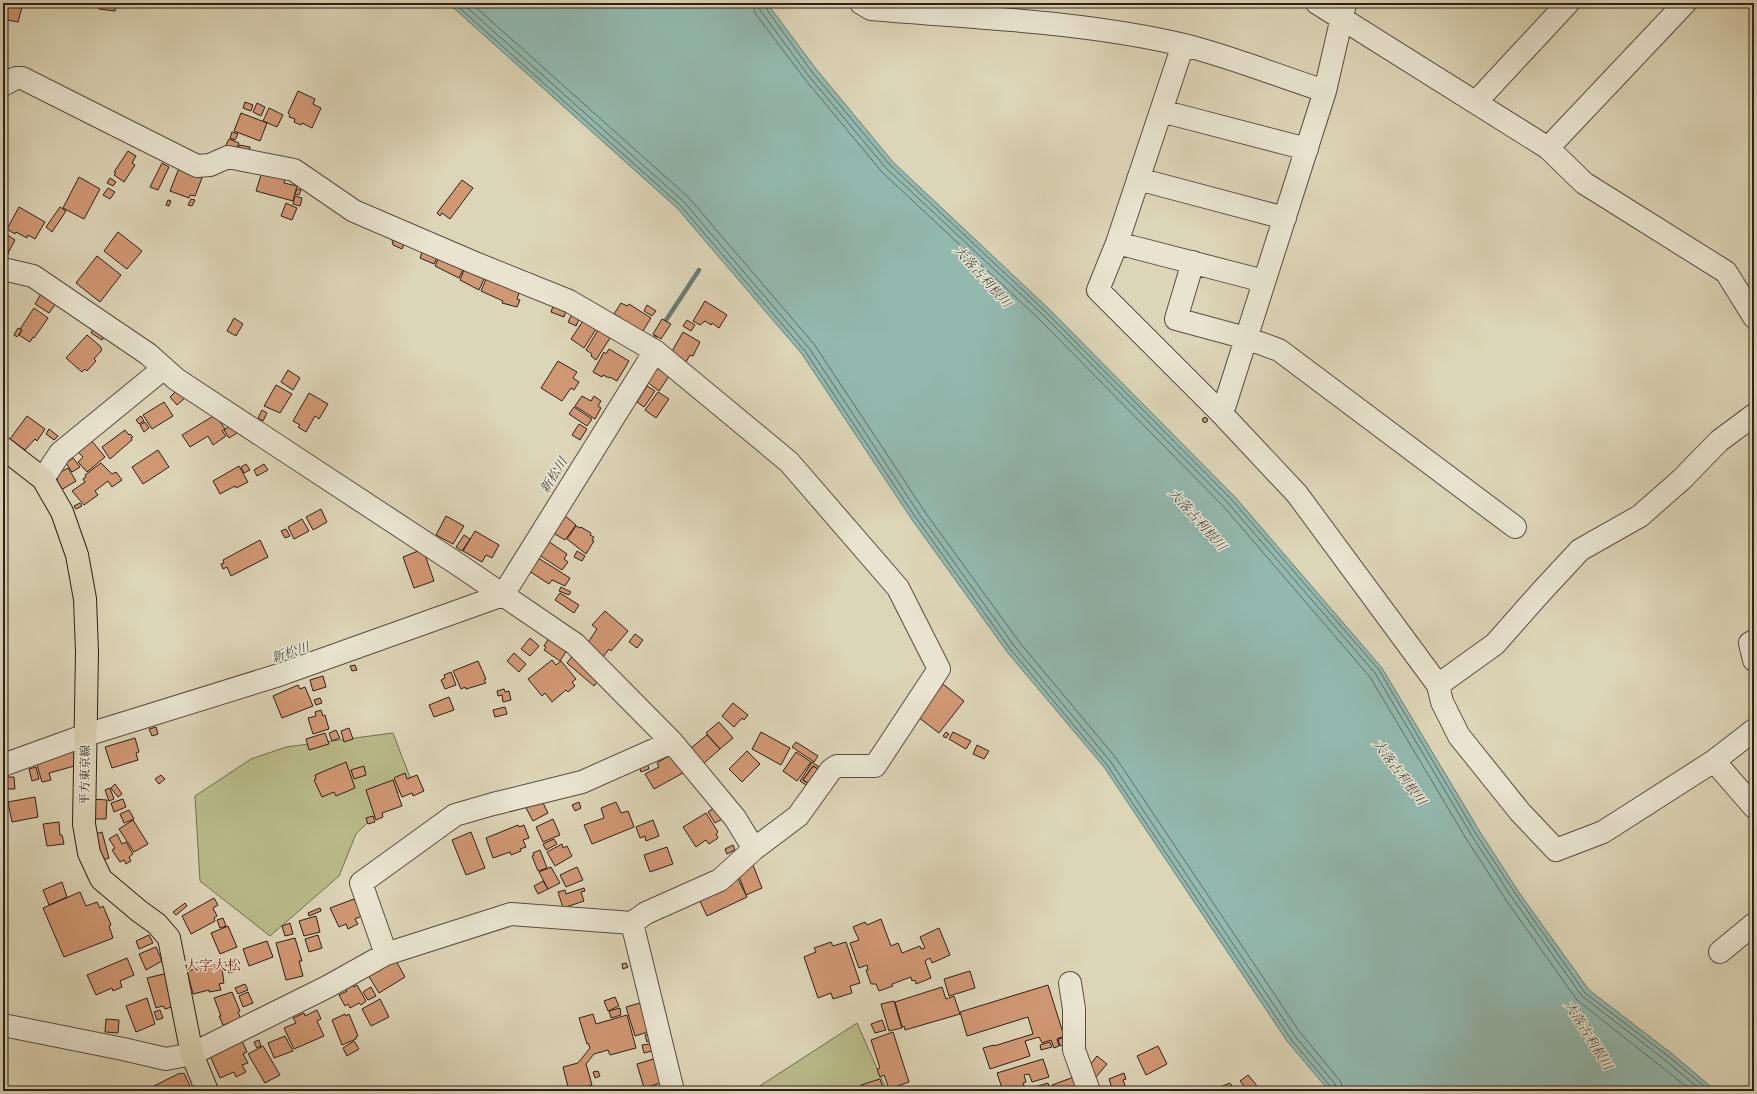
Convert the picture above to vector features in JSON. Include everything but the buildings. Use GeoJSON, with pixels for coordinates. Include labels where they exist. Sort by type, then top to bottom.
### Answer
{"type":"FeatureCollection","features":[{"type":"Feature","properties":{"kind":"main road","name":"平方東京線"},"geometry":{"type":"LineString","coordinates":[[3,448],[43,479],[62,512],[77,554],[85,599],[87,652],[84,824],[89,853],[101,879],[157,924],[168,938],[192,1054],[207,1091]]}},
{"type":"Feature","properties":{"kind":"street"},"geometry":{"type":"LineString","coordinates":[[861,3],[871,9],[1087,27],[1183,45],[1325,91]]}},
{"type":"Feature","properties":{"kind":"street"},"geometry":{"type":"LineString","coordinates":[[1317,3],[1344,10],[1476,102],[1548,148],[1584,183],[1726,272],[1754,317]]}},
{"type":"Feature","properties":{"kind":"street"},"geometry":{"type":"LineString","coordinates":[[1476,102],[1568,3]]}},
{"type":"Feature","properties":{"kind":"street"},"geometry":{"type":"LineString","coordinates":[[1548,148],[1685,3]]}},
{"type":"Feature","properties":{"kind":"street"},"geometry":{"type":"LineString","coordinates":[[1222,414],[1325,91],[1344,10]]}},
{"type":"Feature","properties":{"kind":"street"},"geometry":{"type":"LineString","coordinates":[[1183,45],[1117,244],[1098,290],[1222,414],[1297,494],[1438,686],[1442,702],[1459,736],[1520,812],[1556,850],[1603,832],[1714,761],[1754,730]]}},
{"type":"Feature","properties":{"kind":"street"},"geometry":{"type":"LineString","coordinates":[[3,85],[16,78],[22,78],[197,166],[210,165],[228,157],[294,170],[354,212],[569,301],[655,351],[789,462],[898,588],[939,669],[875,766],[837,766],[831,770],[798,816],[754,849],[720,880],[646,913],[632,923],[511,914],[386,954],[328,987],[192,1054],[166,1059],[124,1049],[3,1025]]}},
{"type":"Feature","properties":{"kind":"street"},"geometry":{"type":"LineString","coordinates":[[1161,110],[1307,149]]}},
{"type":"Feature","properties":{"kind":"street"},"geometry":{"type":"LineString","coordinates":[[1138,179],[1285,218]]}},
{"type":"Feature","properties":{"kind":"street"},"geometry":{"type":"LineString","coordinates":[[1117,244],[1264,281]]}},
{"type":"Feature","properties":{"kind":"street"},"geometry":{"type":"LineString","coordinates":[[1193,262],[1176,318],[1246,338],[1279,350],[1515,527]]}},
{"type":"Feature","properties":{"kind":"street"},"geometry":{"type":"LineString","coordinates":[[3,270],[33,276],[148,354],[176,379],[503,594],[575,644],[672,742],[735,818],[754,849]]}},
{"type":"Feature","properties":{"kind":"street"},"geometry":{"type":"LineString","coordinates":[[3,765],[86,735],[278,675],[503,594],[655,351]]}},
{"type":"Feature","properties":{"kind":"street"},"geometry":{"type":"LineString","coordinates":[[43,479],[60,452],[164,368]]}},
{"type":"Feature","properties":{"kind":"street"},"geometry":{"type":"LineString","coordinates":[[1438,686],[1495,644],[1580,550],[1640,516],[1682,480],[1719,441],[1754,415]]}},
{"type":"Feature","properties":{"kind":"street"},"geometry":{"type":"LineString","coordinates":[[1754,641],[1750,643],[1754,660]]}},
{"type":"Feature","properties":{"kind":"street"},"geometry":{"type":"LineString","coordinates":[[386,954],[361,883],[455,815],[492,804],[582,782],[672,742]]}},
{"type":"Feature","properties":{"kind":"street"},"geometry":{"type":"LineString","coordinates":[[1714,761],[1754,807]]}},
{"type":"Feature","properties":{"kind":"street"},"geometry":{"type":"LineString","coordinates":[[632,923],[673,1091]]}},
{"type":"Feature","properties":{"kind":"street"},"geometry":{"type":"LineString","coordinates":[[1720,952],[1754,924]]}},
{"type":"Feature","properties":{"kind":"street"},"geometry":{"type":"LineString","coordinates":[[1070,983],[1074,1009],[1074,1050],[1089,1091]]}},
{"type":"Feature","properties":{"kind":"green space"},"geometry":{"type":"Polygon","coordinates":[[[393,733],[411,780],[356,834],[339,876],[270,936],[200,881],[195,796],[251,759],[286,747],[393,733]]]}},
{"type":"Feature","properties":{"kind":"green space"},"geometry":{"type":"Polygon","coordinates":[[[857,1023],[887,1091],[752,1091],[857,1023]]]}},
{"type":"Feature","properties":{"kind":"water","name":"大落古利根川"},"geometry":{"type":"Polygon","coordinates":[[[448,3],[767,3],[816,69],[893,162],[1049,309],[1235,497],[1382,668],[1480,832],[1520,894],[1589,990],[1671,1053],[1716,1091],[1329,1091],[1287,1041],[1104,767],[1008,653],[913,521],[802,354],[677,208],[448,3]]]}},
{"type":"Feature","properties":{"kind":"waterway","name":"新松川"},"geometry":{"type":"LineString","coordinates":[[651,343],[699,270]]}},
{"type":"Feature","properties":{"kind":"district","name":"大字大松"},"geometry":{"type":"Point","coordinates":[213,965]}}]}
